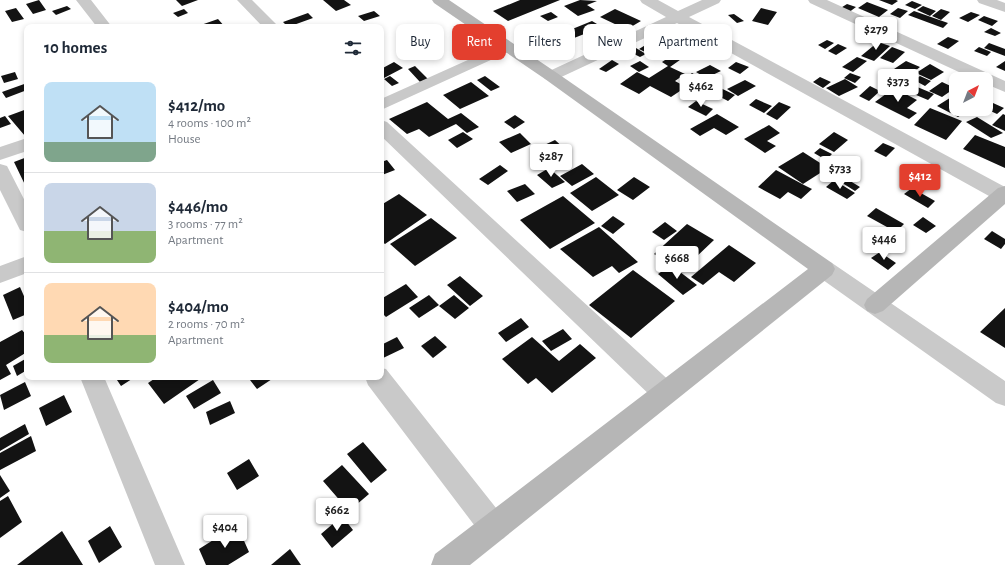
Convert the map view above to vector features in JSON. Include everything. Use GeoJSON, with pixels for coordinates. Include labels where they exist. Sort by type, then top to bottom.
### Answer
{"type":"FeatureCollection","features":[{"type":"Feature","properties":{"kind":"street"},"geometry":{"type":"LineString","coordinates":[[83,0],[102,24]]}},
{"type":"Feature","properties":{"kind":"street"},"geometry":{"type":"LineString","coordinates":[[244,0],[269,24]]}},
{"type":"Feature","properties":{"kind":"street"},"geometry":{"type":"LineString","coordinates":[[439,0],[551,76],[1005,395]]}},
{"type":"Feature","properties":{"kind":"street"},"geometry":{"type":"LineString","coordinates":[[647,0],[1004,195],[876,305]]}},
{"type":"Feature","properties":{"kind":"street"},"geometry":{"type":"LineString","coordinates":[[551,76],[714,0]]}},
{"type":"Feature","properties":{"kind":"street"},"geometry":{"type":"LineString","coordinates":[[815,0],[1005,87]]}},
{"type":"Feature","properties":{"kind":"street"},"geometry":{"type":"LineString","coordinates":[[984,0],[1005,8]]}},
{"type":"Feature","properties":{"kind":"street"},"geometry":{"type":"LineString","coordinates":[[384,103],[508,47]]}},
{"type":"Feature","properties":{"kind":"street"},"geometry":{"type":"LineString","coordinates":[[384,129],[665,393]]}},
{"type":"Feature","properties":{"kind":"street"},"geometry":{"type":"LineString","coordinates":[[0,154],[24,145]]}},
{"type":"Feature","properties":{"kind":"street"},"geometry":{"type":"LineString","coordinates":[[0,170],[24,219]]}},
{"type":"Feature","properties":{"kind":"street"},"geometry":{"type":"LineString","coordinates":[[0,275],[24,265]]}},
{"type":"Feature","properties":{"kind":"street"},"geometry":{"type":"LineString","coordinates":[[446,565],[824,269]]}},
{"type":"Feature","properties":{"kind":"street"},"geometry":{"type":"LineString","coordinates":[[93,380],[170,565]]}},
{"type":"Feature","properties":{"kind":"street"},"geometry":{"type":"LineString","coordinates":[[379,380],[494,528]]}},
{"type":"Feature","properties":{"kind":"building"},"geometry":{"type":"Polygon","coordinates":[[[39,0],[46,10],[33,14],[26,4],[39,0]]]}},
{"type":"Feature","properties":{"kind":"building"},"geometry":{"type":"Polygon","coordinates":[[[176,0],[198,0],[182,6],[176,0]]]}},
{"type":"Feature","properties":{"kind":"building"},"geometry":{"type":"Polygon","coordinates":[[[323,0],[344,0],[351,5],[336,11],[323,0]]]}},
{"type":"Feature","properties":{"kind":"building"},"geometry":{"type":"Polygon","coordinates":[[[520,0],[560,0],[508,21],[493,11],[520,0]]]}},
{"type":"Feature","properties":{"kind":"building"},"geometry":{"type":"Polygon","coordinates":[[[580,0],[597,1],[587,5],[595,10],[578,16],[564,6],[580,0]]]}},
{"type":"Feature","properties":{"kind":"building"},"geometry":{"type":"Polygon","coordinates":[[[879,0],[896,0],[898,1],[892,5],[879,0]]]}},
{"type":"Feature","properties":{"kind":"building"},"geometry":{"type":"Polygon","coordinates":[[[912,1],[922,5],[915,9],[905,5],[912,1]]]}},
{"type":"Feature","properties":{"kind":"building"},"geometry":{"type":"Polygon","coordinates":[[[867,2],[888,10],[879,17],[858,8],[867,2]]]}},
{"type":"Feature","properties":{"kind":"building"},"geometry":{"type":"Polygon","coordinates":[[[847,4],[856,7],[848,13],[839,9],[847,4]]]}},
{"type":"Feature","properties":{"kind":"building"},"geometry":{"type":"Polygon","coordinates":[[[67,6],[71,9],[56,15],[52,11],[67,6]]]}},
{"type":"Feature","properties":{"kind":"building"},"geometry":{"type":"Polygon","coordinates":[[[923,6],[936,11],[930,16],[917,10],[923,6]]]}},
{"type":"Feature","properties":{"kind":"building"},"geometry":{"type":"Polygon","coordinates":[[[16,8],[24,19],[12,22],[5,11],[16,8]]]}},
{"type":"Feature","properties":{"kind":"building"},"geometry":{"type":"Polygon","coordinates":[[[761,8],[777,12],[768,25],[752,21],[761,8]]]}},
{"type":"Feature","properties":{"kind":"building"},"geometry":{"type":"Polygon","coordinates":[[[898,8],[908,11],[900,18],[890,14],[898,8]]]}},
{"type":"Feature","properties":{"kind":"building"},"geometry":{"type":"Polygon","coordinates":[[[184,9],[188,13],[178,17],[173,13],[184,9]]]}},
{"type":"Feature","properties":{"kind":"building"},"geometry":{"type":"Polygon","coordinates":[[[615,9],[641,21],[636,24],[615,24],[600,17],[615,9]]]}},
{"type":"Feature","properties":{"kind":"building"},"geometry":{"type":"Polygon","coordinates":[[[941,9],[950,12],[941,20],[932,16],[941,9]]]}},
{"type":"Feature","properties":{"kind":"building"},"geometry":{"type":"Polygon","coordinates":[[[374,11],[380,16],[364,21],[358,16],[374,11]]]}},
{"type":"Feature","properties":{"kind":"building"},"geometry":{"type":"Polygon","coordinates":[[[914,11],[948,23],[943,28],[908,15],[914,11]]]}},
{"type":"Feature","properties":{"kind":"building"},"geometry":{"type":"Polygon","coordinates":[[[551,12],[558,17],[548,21],[540,16],[551,12]]]}},
{"type":"Feature","properties":{"kind":"building"},"geometry":{"type":"Polygon","coordinates":[[[971,12],[980,15],[968,22],[959,18],[971,12]]]}},
{"type":"Feature","properties":{"kind":"building"},"geometry":{"type":"Polygon","coordinates":[[[308,13],[313,18],[296,24],[285,24],[283,22],[308,13]]]}},
{"type":"Feature","properties":{"kind":"building"},"geometry":{"type":"Polygon","coordinates":[[[734,14],[744,21],[737,23],[728,15],[734,14]]]}},
{"type":"Feature","properties":{"kind":"building"},"geometry":{"type":"Polygon","coordinates":[[[984,16],[998,21],[992,26],[978,20],[984,16]]]}},
{"type":"Feature","properties":{"kind":"building"},"geometry":{"type":"Polygon","coordinates":[[[218,19],[222,24],[204,24],[218,19]]]}},
{"type":"Feature","properties":{"kind":"building"},"geometry":{"type":"Polygon","coordinates":[[[592,21],[597,24],[585,24],[592,21]]]}},
{"type":"Feature","properties":{"kind":"building"},"geometry":{"type":"Polygon","coordinates":[[[583,25],[583,34],[575,38],[575,28],[583,25]]]}},
{"type":"Feature","properties":{"kind":"building"},"geometry":{"type":"Polygon","coordinates":[[[991,28],[1001,33],[995,36],[984,32],[991,28]]]}},
{"type":"Feature","properties":{"kind":"building"},"geometry":{"type":"Polygon","coordinates":[[[948,37],[959,41],[948,49],[937,44],[948,37]]]}},
{"type":"Feature","properties":{"kind":"building"},"geometry":{"type":"Polygon","coordinates":[[[827,40],[834,43],[825,49],[818,45],[827,40]]]}},
{"type":"Feature","properties":{"kind":"building"},"geometry":{"type":"Polygon","coordinates":[[[878,42],[890,46],[874,61],[861,56],[878,42]]]}},
{"type":"Feature","properties":{"kind":"building"},"geometry":{"type":"Polygon","coordinates":[[[989,43],[1005,49],[1005,56],[984,48],[989,43]]]}},
{"type":"Feature","properties":{"kind":"building"},"geometry":{"type":"Polygon","coordinates":[[[838,44],[847,48],[836,55],[828,51],[838,44]]]}},
{"type":"Feature","properties":{"kind":"building"},"geometry":{"type":"Polygon","coordinates":[[[644,46],[644,52],[639,49],[644,46]]]}},
{"type":"Feature","properties":{"kind":"building"},"geometry":{"type":"Polygon","coordinates":[[[892,47],[905,52],[893,63],[880,58],[892,47]]]}},
{"type":"Feature","properties":{"kind":"building"},"geometry":{"type":"Polygon","coordinates":[[[979,47],[991,52],[987,56],[974,51],[979,47]]]}},
{"type":"Feature","properties":{"kind":"building"},"geometry":{"type":"Polygon","coordinates":[[[636,48],[644,53],[644,55],[640,57],[636,55],[636,48]]]}},
{"type":"Feature","properties":{"kind":"building"},"geometry":{"type":"Polygon","coordinates":[[[857,57],[867,61],[853,72],[842,67],[857,57]]]}},
{"type":"Feature","properties":{"kind":"building"},"geometry":{"type":"Polygon","coordinates":[[[612,60],[619,64],[606,72],[599,69],[612,60]]]}},
{"type":"Feature","properties":{"kind":"building"},"geometry":{"type":"Polygon","coordinates":[[[665,60],[680,60],[670,67],[685,74],[675,81],[686,87],[671,97],[650,86],[639,94],[620,84],[637,72],[649,78],[668,66],[662,62],[665,60]]]}},
{"type":"Feature","properties":{"kind":"building"},"geometry":{"type":"Polygon","coordinates":[[[640,61],[649,67],[639,72],[630,66],[640,61]]]}},
{"type":"Feature","properties":{"kind":"building"},"geometry":{"type":"Polygon","coordinates":[[[906,61],[920,67],[906,78],[891,71],[906,61]]]}},
{"type":"Feature","properties":{"kind":"building"},"geometry":{"type":"Polygon","coordinates":[[[1005,61],[1005,71],[996,67],[1005,61]]]}},
{"type":"Feature","properties":{"kind":"building"},"geometry":{"type":"Polygon","coordinates":[[[394,62],[403,68],[384,78],[384,67],[394,62]]]}},
{"type":"Feature","properties":{"kind":"building"},"geometry":{"type":"Polygon","coordinates":[[[736,62],[749,67],[740,74],[728,68],[736,62]]]}},
{"type":"Feature","properties":{"kind":"building"},"geometry":{"type":"Polygon","coordinates":[[[930,64],[944,72],[931,80],[916,73],[930,64]]]}},
{"type":"Feature","properties":{"kind":"building"},"geometry":{"type":"Polygon","coordinates":[[[710,65],[721,71],[706,78],[696,72],[710,65]]]}},
{"type":"Feature","properties":{"kind":"building"},"geometry":{"type":"Polygon","coordinates":[[[415,66],[428,79],[420,82],[408,69],[415,66]]]}},
{"type":"Feature","properties":{"kind":"building"},"geometry":{"type":"Polygon","coordinates":[[[15,72],[18,79],[4,83],[1,76],[15,72]]]}},
{"type":"Feature","properties":{"kind":"building"},"geometry":{"type":"Polygon","coordinates":[[[692,73],[703,79],[696,83],[686,78],[692,73]]]}},
{"type":"Feature","properties":{"kind":"building"},"geometry":{"type":"Polygon","coordinates":[[[850,73],[861,77],[855,83],[844,78],[850,73]]]}},
{"type":"Feature","properties":{"kind":"building"},"geometry":{"type":"Polygon","coordinates":[[[390,76],[399,83],[392,86],[384,79],[390,76]]]}},
{"type":"Feature","properties":{"kind":"building"},"geometry":{"type":"Polygon","coordinates":[[[485,76],[500,87],[491,91],[477,80],[485,76]]]}},
{"type":"Feature","properties":{"kind":"building"},"geometry":{"type":"Polygon","coordinates":[[[920,76],[931,81],[925,86],[914,80],[920,76]]]}},
{"type":"Feature","properties":{"kind":"building"},"geometry":{"type":"Polygon","coordinates":[[[820,77],[831,82],[823,88],[813,82],[820,77]]]}},
{"type":"Feature","properties":{"kind":"building"},"geometry":{"type":"Polygon","coordinates":[[[845,79],[858,87],[839,96],[826,88],[845,79]]]}},
{"type":"Feature","properties":{"kind":"building"},"geometry":{"type":"Polygon","coordinates":[[[745,80],[756,86],[738,96],[727,89],[745,80]]]}},
{"type":"Feature","properties":{"kind":"building"},"geometry":{"type":"Polygon","coordinates":[[[706,81],[735,95],[728,101],[699,86],[706,81]]]}},
{"type":"Feature","properties":{"kind":"building"},"geometry":{"type":"Polygon","coordinates":[[[903,81],[934,94],[928,100],[897,87],[903,81]]]}},
{"type":"Feature","properties":{"kind":"building"},"geometry":{"type":"Polygon","coordinates":[[[471,82],[489,96],[460,109],[443,95],[471,82]]]}},
{"type":"Feature","properties":{"kind":"building"},"geometry":{"type":"Polygon","coordinates":[[[942,82],[949,85],[949,92],[942,97],[929,91],[942,82]]]}},
{"type":"Feature","properties":{"kind":"building"},"geometry":{"type":"Polygon","coordinates":[[[24,84],[24,91],[6,98],[2,92],[24,84]]]}},
{"type":"Feature","properties":{"kind":"building"},"geometry":{"type":"Polygon","coordinates":[[[870,86],[880,91],[869,101],[859,96],[870,86]]]}},
{"type":"Feature","properties":{"kind":"building"},"geometry":{"type":"Polygon","coordinates":[[[894,88],[917,100],[907,108],[917,113],[909,119],[875,102],[894,88]]]}},
{"type":"Feature","properties":{"kind":"building"},"geometry":{"type":"Polygon","coordinates":[[[949,98],[949,112],[937,106],[949,98]]]}},
{"type":"Feature","properties":{"kind":"building"},"geometry":{"type":"Polygon","coordinates":[[[756,99],[772,106],[764,113],[749,105],[756,99]]]}},
{"type":"Feature","properties":{"kind":"building"},"geometry":{"type":"Polygon","coordinates":[[[696,101],[713,109],[706,116],[688,107],[696,101]]]}},
{"type":"Feature","properties":{"kind":"building"},"geometry":{"type":"Polygon","coordinates":[[[427,102],[448,119],[461,113],[479,127],[467,133],[456,124],[429,137],[419,129],[407,134],[389,119],[427,102]]]}},
{"type":"Feature","properties":{"kind":"building"},"geometry":{"type":"Polygon","coordinates":[[[779,102],[791,107],[777,120],[766,114],[779,102]]]}},
{"type":"Feature","properties":{"kind":"building"},"geometry":{"type":"Polygon","coordinates":[[[993,103],[1004,108],[997,114],[993,112],[993,103]]]}},
{"type":"Feature","properties":{"kind":"building"},"geometry":{"type":"Polygon","coordinates":[[[930,108],[962,121],[946,140],[914,125],[930,108]]]}},
{"type":"Feature","properties":{"kind":"building"},"geometry":{"type":"Polygon","coordinates":[[[24,110],[24,135],[8,116],[24,110]]]}},
{"type":"Feature","properties":{"kind":"building"},"geometry":{"type":"Polygon","coordinates":[[[717,114],[739,127],[726,135],[714,128],[700,136],[690,129],[717,114]]]}},
{"type":"Feature","properties":{"kind":"building"},"geometry":{"type":"Polygon","coordinates":[[[1003,114],[1005,115],[1005,131],[992,125],[1003,114]]]}},
{"type":"Feature","properties":{"kind":"building"},"geometry":{"type":"Polygon","coordinates":[[[515,115],[525,122],[514,129],[504,122],[515,115]]]}},
{"type":"Feature","properties":{"kind":"building"},"geometry":{"type":"Polygon","coordinates":[[[5,116],[11,124],[0,128],[0,118],[5,116]]]}},
{"type":"Feature","properties":{"kind":"building"},"geometry":{"type":"Polygon","coordinates":[[[977,117],[1003,133],[991,138],[966,122],[977,117]]]}},
{"type":"Feature","properties":{"kind":"building"},"geometry":{"type":"Polygon","coordinates":[[[769,125],[780,133],[767,141],[776,146],[765,153],[744,139],[769,125]]]}},
{"type":"Feature","properties":{"kind":"building"},"geometry":{"type":"Polygon","coordinates":[[[463,132],[473,139],[457,148],[448,140],[463,132]]]}},
{"type":"Feature","properties":{"kind":"building"},"geometry":{"type":"Polygon","coordinates":[[[834,132],[848,140],[834,152],[819,144],[834,132]]]}},
{"type":"Feature","properties":{"kind":"building"},"geometry":{"type":"Polygon","coordinates":[[[520,133],[531,144],[511,153],[499,142],[520,133]]]}},
{"type":"Feature","properties":{"kind":"building"},"geometry":{"type":"Polygon","coordinates":[[[975,135],[1005,147],[1005,168],[963,149],[975,135]]]}},
{"type":"Feature","properties":{"kind":"building"},"geometry":{"type":"Polygon","coordinates":[[[555,140],[566,150],[549,158],[538,148],[555,140]]]}},
{"type":"Feature","properties":{"kind":"building"},"geometry":{"type":"Polygon","coordinates":[[[883,143],[895,148],[886,157],[874,151],[883,143]]]}},
{"type":"Feature","properties":{"kind":"building"},"geometry":{"type":"Polygon","coordinates":[[[820,148],[832,154],[826,160],[814,153],[820,148]]]}},
{"type":"Feature","properties":{"kind":"building"},"geometry":{"type":"Polygon","coordinates":[[[803,152],[828,168],[803,184],[778,167],[803,152]]]}},
{"type":"Feature","properties":{"kind":"building"},"geometry":{"type":"Polygon","coordinates":[[[24,158],[24,183],[14,162],[24,158]]]}},
{"type":"Feature","properties":{"kind":"building"},"geometry":{"type":"Polygon","coordinates":[[[387,160],[395,170],[384,174],[384,161],[387,160]]]}},
{"type":"Feature","properties":{"kind":"building"},"geometry":{"type":"Polygon","coordinates":[[[582,164],[594,174],[572,186],[560,176],[582,164]]]}},
{"type":"Feature","properties":{"kind":"building"},"geometry":{"type":"Polygon","coordinates":[[[500,165],[508,171],[488,185],[479,179],[500,165]]]}},
{"type":"Feature","properties":{"kind":"building"},"geometry":{"type":"Polygon","coordinates":[[[549,168],[565,182],[552,188],[537,175],[549,168]]]}},
{"type":"Feature","properties":{"kind":"building"},"geometry":{"type":"Polygon","coordinates":[[[776,170],[812,189],[801,199],[788,192],[780,199],[758,187],[776,170]]]}},
{"type":"Feature","properties":{"kind":"building"},"geometry":{"type":"Polygon","coordinates":[[[842,176],[860,187],[855,191],[836,179],[842,176]]]}},
{"type":"Feature","properties":{"kind":"building"},"geometry":{"type":"Polygon","coordinates":[[[596,177],[619,195],[592,211],[570,193],[596,177]]]}},
{"type":"Feature","properties":{"kind":"building"},"geometry":{"type":"Polygon","coordinates":[[[634,177],[650,187],[633,200],[617,190],[634,177]]]}},
{"type":"Feature","properties":{"kind":"building"},"geometry":{"type":"Polygon","coordinates":[[[834,180],[855,193],[847,199],[826,187],[834,180]]]}},
{"type":"Feature","properties":{"kind":"building"},"geometry":{"type":"Polygon","coordinates":[[[525,184],[535,194],[517,202],[507,191],[525,184]]]}},
{"type":"Feature","properties":{"kind":"building"},"geometry":{"type":"Polygon","coordinates":[[[912,188],[935,201],[928,208],[904,194],[912,188]]]}},
{"type":"Feature","properties":{"kind":"building"},"geometry":{"type":"Polygon","coordinates":[[[399,194],[427,215],[385,244],[384,203],[399,194]]]}},
{"type":"Feature","properties":{"kind":"building"},"geometry":{"type":"Polygon","coordinates":[[[563,196],[595,223],[550,249],[520,220],[563,196]]]}},
{"type":"Feature","properties":{"kind":"building"},"geometry":{"type":"Polygon","coordinates":[[[876,208],[904,224],[896,232],[867,216],[876,208]]]}},
{"type":"Feature","properties":{"kind":"building"},"geometry":{"type":"Polygon","coordinates":[[[613,216],[625,224],[613,234],[601,226],[613,216]]]}},
{"type":"Feature","properties":{"kind":"building"},"geometry":{"type":"Polygon","coordinates":[[[923,217],[936,226],[926,233],[913,225],[923,217]]]}},
{"type":"Feature","properties":{"kind":"building"},"geometry":{"type":"Polygon","coordinates":[[[431,218],[457,238],[415,266],[390,244],[431,218]]]}},
{"type":"Feature","properties":{"kind":"building"},"geometry":{"type":"Polygon","coordinates":[[[665,222],[677,231],[664,240],[652,232],[665,222]]]}},
{"type":"Feature","properties":{"kind":"building"},"geometry":{"type":"Polygon","coordinates":[[[687,224],[714,240],[694,259],[680,250],[667,262],[654,254],[687,224]]]}},
{"type":"Feature","properties":{"kind":"building"},"geometry":{"type":"Polygon","coordinates":[[[599,227],[638,262],[619,273],[612,266],[593,277],[560,249],[599,227]]]}},
{"type":"Feature","properties":{"kind":"building"},"geometry":{"type":"Polygon","coordinates":[[[992,231],[1005,239],[1005,244],[1001,249],[984,239],[992,231]]]}},
{"type":"Feature","properties":{"kind":"building"},"geometry":{"type":"Polygon","coordinates":[[[729,245],[756,263],[734,282],[719,272],[703,285],[691,277],[729,245]]]}},
{"type":"Feature","properties":{"kind":"building"},"geometry":{"type":"Polygon","coordinates":[[[880,252],[896,263],[888,270],[871,258],[880,252]]]}},
{"type":"Feature","properties":{"kind":"building"},"geometry":{"type":"Polygon","coordinates":[[[671,265],[697,285],[683,295],[658,274],[671,265]]]}},
{"type":"Feature","properties":{"kind":"building"},"geometry":{"type":"Polygon","coordinates":[[[633,270],[675,301],[631,338],[589,305],[633,270]]]}},
{"type":"Feature","properties":{"kind":"building"},"geometry":{"type":"Polygon","coordinates":[[[460,276],[483,296],[470,306],[447,285],[460,276]]]}},
{"type":"Feature","properties":{"kind":"building"},"geometry":{"type":"Polygon","coordinates":[[[406,284],[418,297],[386,317],[384,315],[384,297],[406,284]]]}},
{"type":"Feature","properties":{"kind":"building"},"geometry":{"type":"Polygon","coordinates":[[[20,287],[24,296],[24,315],[13,320],[3,295],[20,287]]]}},
{"type":"Feature","properties":{"kind":"building"},"geometry":{"type":"Polygon","coordinates":[[[429,295],[439,305],[419,318],[409,308],[429,295]]]}},
{"type":"Feature","properties":{"kind":"building"},"geometry":{"type":"Polygon","coordinates":[[[454,295],[469,308],[455,319],[439,306],[454,295]]]}},
{"type":"Feature","properties":{"kind":"building"},"geometry":{"type":"Polygon","coordinates":[[[1005,308],[1005,348],[980,332],[1005,308]]]}},
{"type":"Feature","properties":{"kind":"building"},"geometry":{"type":"Polygon","coordinates":[[[521,318],[529,327],[506,342],[498,333],[521,318]]]}},
{"type":"Feature","properties":{"kind":"building"},"geometry":{"type":"Polygon","coordinates":[[[563,329],[572,339],[551,351],[542,341],[563,329]]]}},
{"type":"Feature","properties":{"kind":"building"},"geometry":{"type":"Polygon","coordinates":[[[22,330],[24,332],[24,354],[6,365],[11,374],[0,380],[0,342],[22,330]]]}},
{"type":"Feature","properties":{"kind":"building"},"geometry":{"type":"Polygon","coordinates":[[[435,336],[447,347],[433,358],[421,346],[435,336]]]}},
{"type":"Feature","properties":{"kind":"building"},"geometry":{"type":"Polygon","coordinates":[[[397,337],[404,348],[384,358],[384,344],[397,337]]]}},
{"type":"Feature","properties":{"kind":"building"},"geometry":{"type":"Polygon","coordinates":[[[532,337],[559,361],[580,344],[596,358],[552,393],[536,378],[528,384],[502,359],[532,337]]]}},
{"type":"Feature","properties":{"kind":"building"},"geometry":{"type":"Polygon","coordinates":[[[24,360],[24,372],[17,376],[13,366],[24,360]]]}},
{"type":"Feature","properties":{"kind":"building"},"geometry":{"type":"Polygon","coordinates":[[[117,380],[130,380],[121,386],[117,380]]]}},
{"type":"Feature","properties":{"kind":"building"},"geometry":{"type":"Polygon","coordinates":[[[152,380],[199,380],[164,404],[148,383],[152,380]]]}},
{"type":"Feature","properties":{"kind":"building"},"geometry":{"type":"Polygon","coordinates":[[[213,380],[221,393],[194,409],[186,396],[213,380]]]}},
{"type":"Feature","properties":{"kind":"building"},"geometry":{"type":"Polygon","coordinates":[[[250,380],[270,380],[257,389],[250,380]]]}},
{"type":"Feature","properties":{"kind":"building"},"geometry":{"type":"Polygon","coordinates":[[[25,382],[31,396],[4,410],[0,395],[25,382]]]}},
{"type":"Feature","properties":{"kind":"building"},"geometry":{"type":"Polygon","coordinates":[[[64,395],[72,412],[46,426],[39,408],[64,395]]]}},
{"type":"Feature","properties":{"kind":"building"},"geometry":{"type":"Polygon","coordinates":[[[230,401],[235,413],[210,425],[206,412],[230,401]]]}},
{"type":"Feature","properties":{"kind":"building"},"geometry":{"type":"Polygon","coordinates":[[[25,424],[29,434],[0,451],[0,438],[25,424]]]}},
{"type":"Feature","properties":{"kind":"building"},"geometry":{"type":"Polygon","coordinates":[[[31,436],[36,451],[0,470],[0,453],[31,436]]]}},
{"type":"Feature","properties":{"kind":"building"},"geometry":{"type":"Polygon","coordinates":[[[363,442],[387,470],[371,483],[347,454],[363,442]]]}},
{"type":"Feature","properties":{"kind":"building"},"geometry":{"type":"Polygon","coordinates":[[[249,459],[259,476],[237,490],[227,473],[249,459]]]}},
{"type":"Feature","properties":{"kind":"building"},"geometry":{"type":"Polygon","coordinates":[[[342,465],[369,494],[349,511],[323,481],[342,465]]]}},
{"type":"Feature","properties":{"kind":"building"},"geometry":{"type":"Polygon","coordinates":[[[0,475],[10,491],[0,498],[0,475]]]}},
{"type":"Feature","properties":{"kind":"building"},"geometry":{"type":"Polygon","coordinates":[[[8,496],[22,522],[0,538],[0,501],[8,496]]]}},
{"type":"Feature","properties":{"kind":"building"},"geometry":{"type":"Polygon","coordinates":[[[342,516],[353,530],[332,548],[321,534],[342,516]]]}},
{"type":"Feature","properties":{"kind":"building"},"geometry":{"type":"Polygon","coordinates":[[[237,525],[249,552],[228,565],[206,565],[199,549],[237,525]]]}},
{"type":"Feature","properties":{"kind":"building"},"geometry":{"type":"Polygon","coordinates":[[[110,526],[122,547],[99,563],[88,541],[110,526]]]}},
{"type":"Feature","properties":{"kind":"building"},"geometry":{"type":"Polygon","coordinates":[[[62,531],[83,565],[17,565],[62,531]]]}},
{"type":"Feature","properties":{"kind":"building"},"geometry":{"type":"Polygon","coordinates":[[[290,549],[301,565],[271,565],[290,549]]]}}]}
